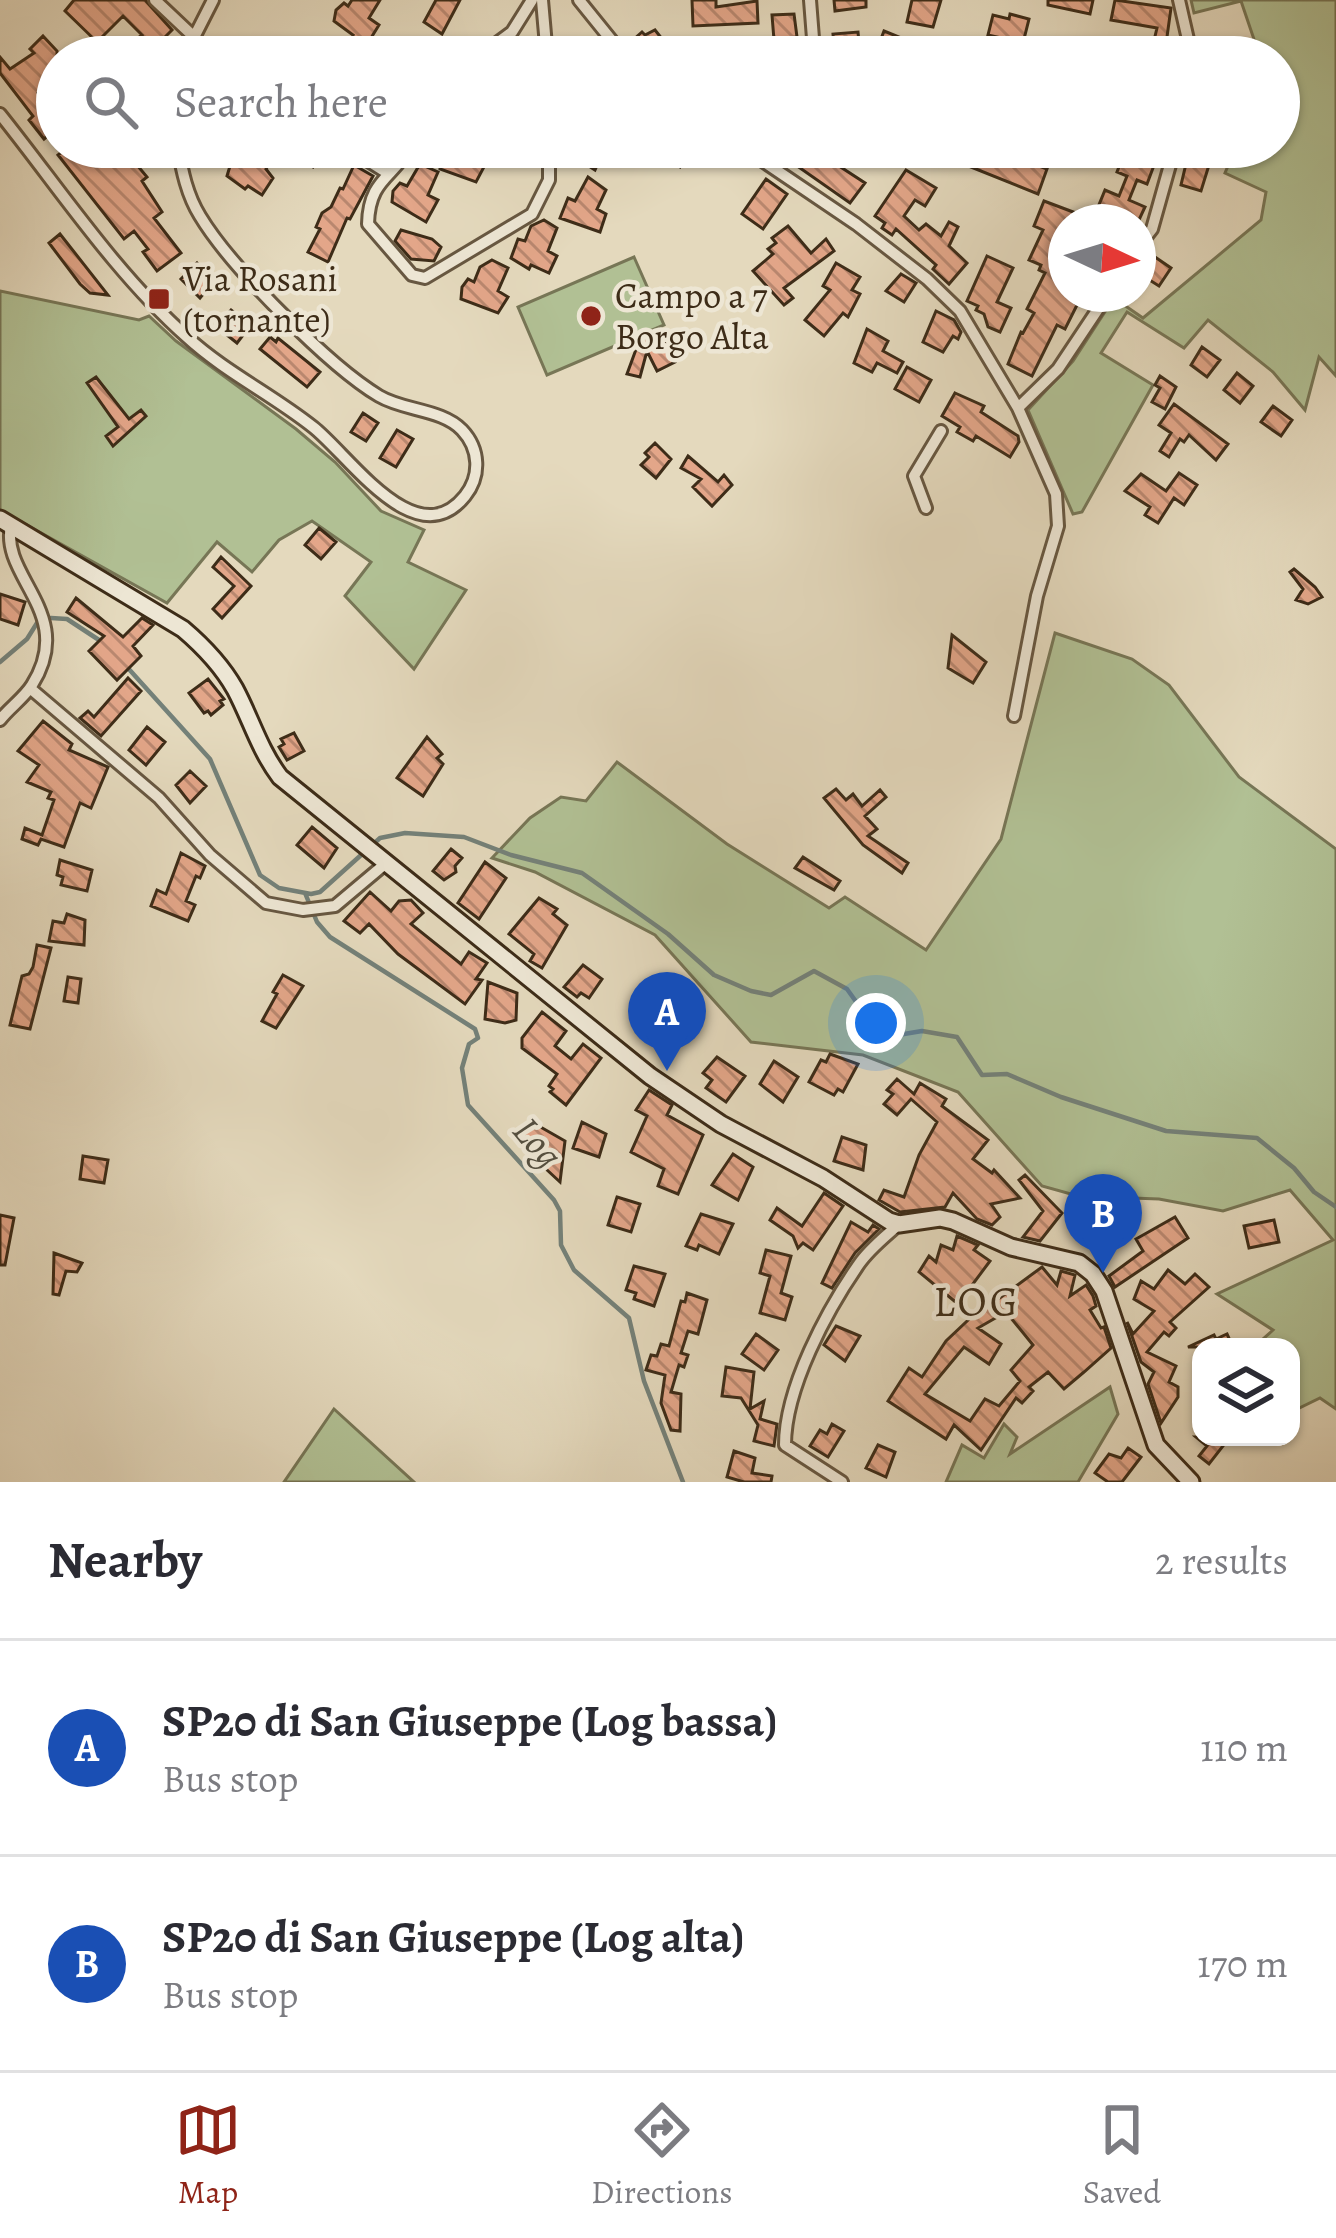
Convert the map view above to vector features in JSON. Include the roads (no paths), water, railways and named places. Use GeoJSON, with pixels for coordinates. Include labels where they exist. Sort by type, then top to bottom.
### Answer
{"type":"FeatureCollection","features":[{"type":"Feature","properties":{"kind":"street"},"geometry":{"type":"LineString","coordinates":[[155,0],[192,35],[213,0]]}},
{"type":"Feature","properties":{"kind":"street"},"geometry":{"type":"LineString","coordinates":[[507,36],[532,0]]}},
{"type":"Feature","properties":{"kind":"street"},"geometry":{"type":"LineString","coordinates":[[542,0],[545,36]]}},
{"type":"Feature","properties":{"kind":"street"},"geometry":{"type":"LineString","coordinates":[[579,0],[609,36]]}},
{"type":"Feature","properties":{"kind":"street"},"geometry":{"type":"LineString","coordinates":[[811,0],[813,36]]}},
{"type":"Feature","properties":{"kind":"street"},"geometry":{"type":"LineString","coordinates":[[1179,0],[1187,36]]}},
{"type":"Feature","properties":{"kind":"street"},"geometry":{"type":"LineString","coordinates":[[0,114],[36,161]]}},
{"type":"Feature","properties":{"kind":"street"},"geometry":{"type":"LineString","coordinates":[[42,168],[106,251],[175,326],[314,427],[396,506],[433,515],[451,510],[476,478],[477,463],[463,431],[446,418],[384,399],[358,382],[223,250],[198,213],[184,168]]}},
{"type":"Feature","properties":{"kind":"street"},"geometry":{"type":"LineString","coordinates":[[380,168],[386,172]]}},
{"type":"Feature","properties":{"kind":"street"},"geometry":{"type":"LineString","coordinates":[[394,168],[386,172],[369,206],[368,224],[379,241],[418,277],[432,277],[532,214],[549,180],[549,168]]}},
{"type":"Feature","properties":{"kind":"street"},"geometry":{"type":"LineString","coordinates":[[773,168],[856,224],[960,311],[1018,408],[1059,507],[1014,716]]}},
{"type":"Feature","properties":{"kind":"street"},"geometry":{"type":"LineString","coordinates":[[1156,215],[1169,168]]}},
{"type":"Feature","properties":{"kind":"street"},"geometry":{"type":"LineString","coordinates":[[1018,408],[1058,369],[1096,312]]}},
{"type":"Feature","properties":{"kind":"street"},"geometry":{"type":"LineString","coordinates":[[926,508],[914,476],[941,431]]}},
{"type":"Feature","properties":{"kind":"street"},"geometry":{"type":"LineString","coordinates":[[0,720],[31,689],[42,658],[45,627],[15,572],[6,523]]}},
{"type":"Feature","properties":{"kind":"street"},"geometry":{"type":"LineString","coordinates":[[6,523],[183,628],[235,690],[261,751],[280,777],[650,1076],[721,1124],[899,1224]]}},
{"type":"Feature","properties":{"kind":"street"},"geometry":{"type":"LineString","coordinates":[[31,689],[159,798],[211,855],[266,903],[303,910],[335,906],[385,864]]}},
{"type":"Feature","properties":{"kind":"street"},"geometry":{"type":"LineString","coordinates":[[842,1482],[785,1445],[791,1405],[819,1335],[860,1262],[899,1224],[940,1218],[1011,1247],[1079,1263],[1093,1274],[1105,1291],[1156,1445],[1192,1482]]}},
{"type":"Feature","properties":{"kind":"waterway"},"geometry":{"type":"LineString","coordinates":[[51,618],[67,619],[102,642]]}},
{"type":"Feature","properties":{"kind":"waterway"},"geometry":{"type":"LineString","coordinates":[[0,662],[27,639],[37,623]]}},
{"type":"Feature","properties":{"kind":"waterway"},"geometry":{"type":"LineString","coordinates":[[127,667],[210,759],[260,875],[279,888],[320,892],[380,838],[405,833],[464,837],[582,873],[668,934],[714,975],[751,991],[771,995],[814,971],[847,989],[886,1037],[922,1031],[957,1037],[982,1075],[1007,1074],[1166,1131],[1257,1138],[1336,1207]]}},
{"type":"Feature","properties":{"kind":"waterway","name":"Log"},"geometry":{"type":"LineString","coordinates":[[305,893],[317,922],[330,937],[475,1029],[478,1038],[469,1044],[462,1068],[468,1105],[554,1200],[560,1211],[561,1245],[574,1270],[629,1318],[644,1381],[683,1482]]}},
{"type":"Feature","properties":{"kind":"place","name":"Via Rosani (tornante)"},"geometry":{"type":"Point","coordinates":[159,299]}},
{"type":"Feature","properties":{"kind":"place","name":"Campo a 7 Borgo Alta"},"geometry":{"type":"Point","coordinates":[591,316]}},
{"type":"Feature","properties":{"kind":"place","name":"SP20 di San Giuseppe (Log bassa)"},"geometry":{"type":"Point","coordinates":[667,1071]}},
{"type":"Feature","properties":{"kind":"place","name":"SP20 di San Giuseppe (Log alta)"},"geometry":{"type":"Point","coordinates":[1103,1273]}},
{"type":"Feature","properties":{"kind":"district","name":"LOG"},"geometry":{"type":"Point","coordinates":[977,1301]}}]}
